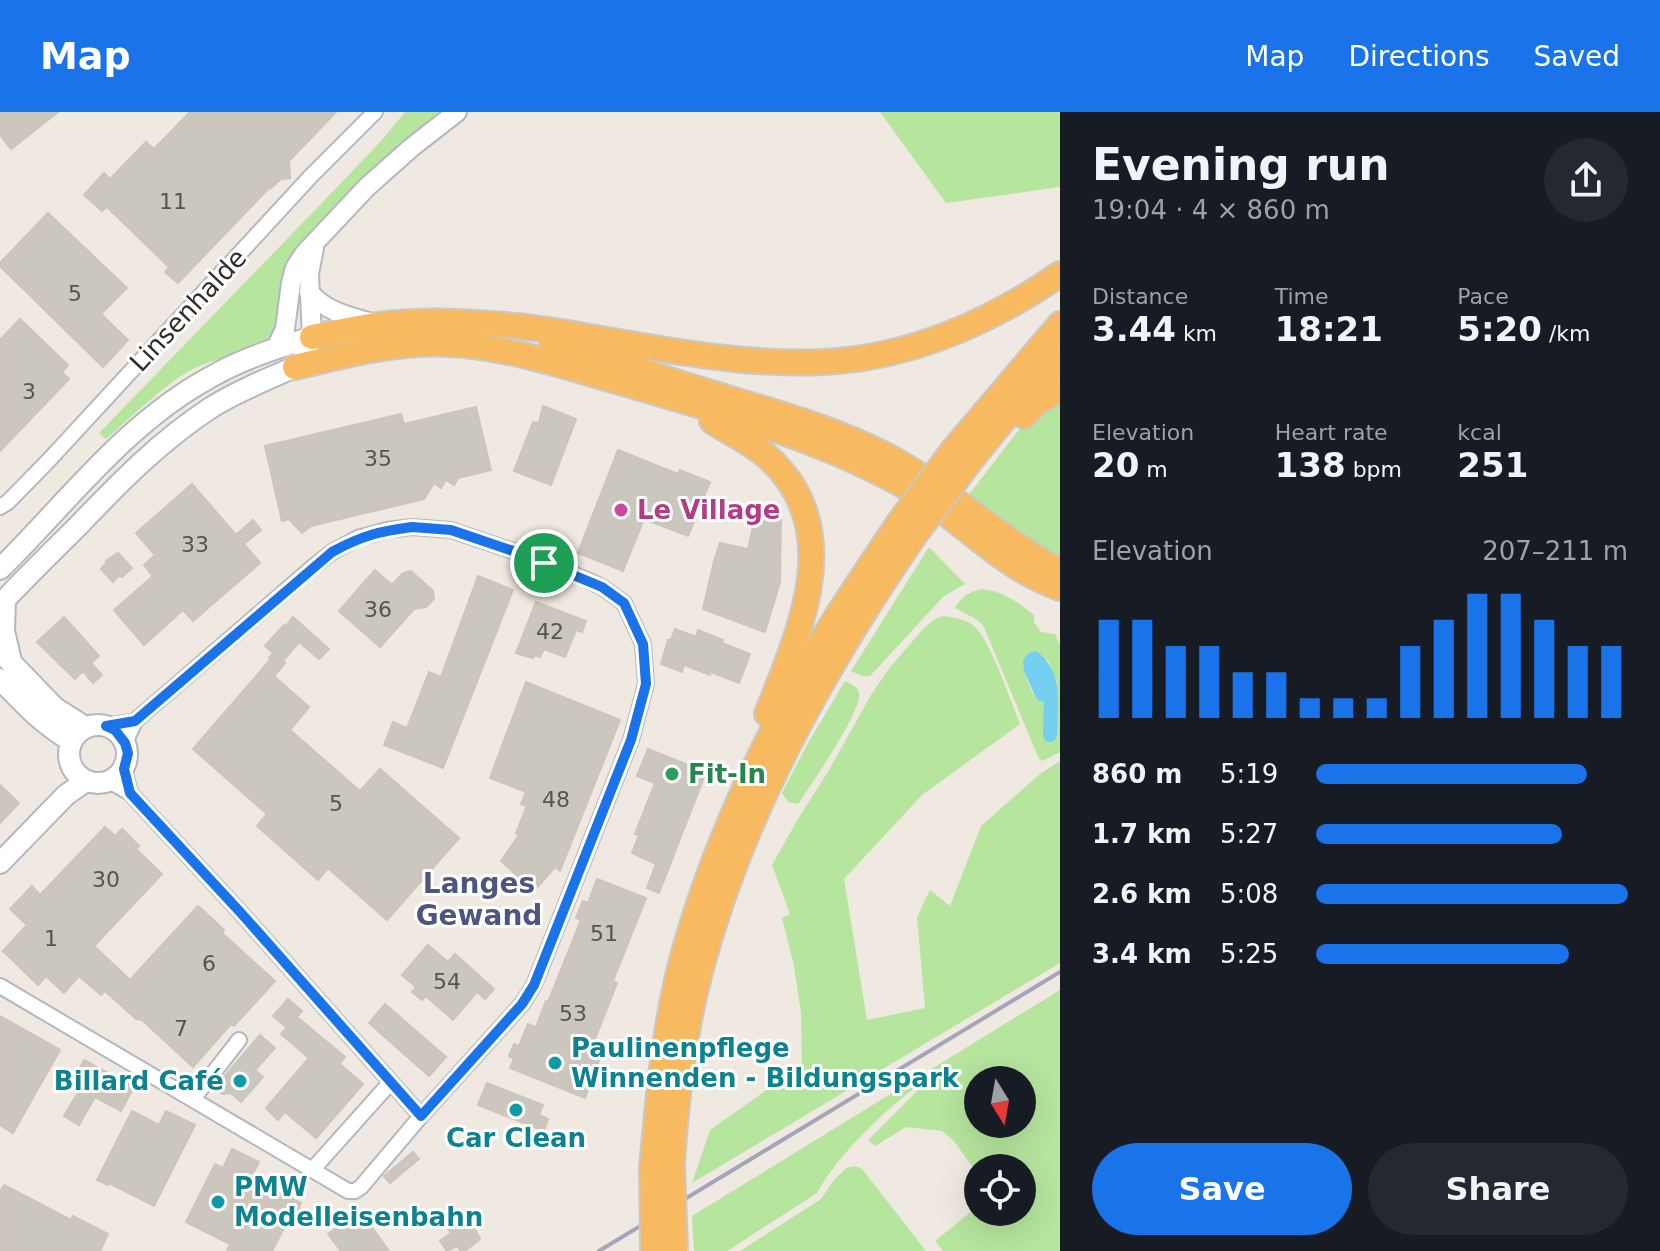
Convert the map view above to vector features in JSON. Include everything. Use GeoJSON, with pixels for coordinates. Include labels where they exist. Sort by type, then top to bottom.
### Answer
{"type":"FeatureCollection","features":[{"type":"Feature","properties":{"kind":"highway"},"geometry":{"type":"LineString","coordinates":[[312,337],[379,325],[421,322],[479,324],[561,332],[688,354],[826,362],[899,351],[932,341],[1006,308],[1060,274]]}},
{"type":"Feature","properties":{"kind":"highway"},"geometry":{"type":"LineString","coordinates":[[479,324],[753,405],[853,440],[922,476],[1020,547],[1060,571]]}},
{"type":"Feature","properties":{"kind":"highway"},"geometry":{"type":"LineString","coordinates":[[653,1251],[662,1166],[662,1063],[680,966],[709,875],[757,763],[820,645],[1060,324]]}},
{"type":"Feature","properties":{"kind":"highway"},"geometry":{"type":"LineString","coordinates":[[295,367],[390,346],[451,344],[518,354],[689,403],[820,446],[867,466],[912,490],[1014,567],[1060,588]]}},
{"type":"Feature","properties":{"kind":"highway"},"geometry":{"type":"LineString","coordinates":[[962,454],[1009,413],[1060,357]]}},
{"type":"Feature","properties":{"kind":"highway"},"geometry":{"type":"LineString","coordinates":[[962,454],[997,444],[1036,403],[1060,389]]}},
{"type":"Feature","properties":{"kind":"highway"},"geometry":{"type":"LineString","coordinates":[[689,403],[775,463],[798,497],[809,531],[812,553],[806,605],[764,722],[757,763]]}},
{"type":"Feature","properties":{"kind":"highway"},"geometry":{"type":"LineString","coordinates":[[675,1251],[662,1166],[674,1122],[681,1065],[700,972],[729,882],[771,783],[807,710],[906,530]]}},
{"type":"Feature","properties":{"kind":"main road"},"geometry":{"type":"LineString","coordinates":[[3,564],[116,449],[178,397],[244,360],[312,337]]}},
{"type":"Feature","properties":{"kind":"main road"},"geometry":{"type":"LineString","coordinates":[[83,739],[55,708],[4,665],[3,603],[149,455],[213,406],[295,367]]}},
{"type":"Feature","properties":{"kind":"main road"},"geometry":{"type":"LineString","coordinates":[[115,730],[128,753],[116,775],[101,784],[86,781],[74,771],[83,739],[115,730]]}},
{"type":"Feature","properties":{"kind":"main road"},"geometry":{"type":"LineString","coordinates":[[66,795],[83,739]]}},
{"type":"Feature","properties":{"kind":"main road"},"geometry":{"type":"LineString","coordinates":[[0,863],[66,795],[86,781]]}},
{"type":"Feature","properties":{"kind":"street","name":"Linsenhalde"},"geometry":{"type":"LineString","coordinates":[[0,507],[50,459],[311,176],[375,112]]}},
{"type":"Feature","properties":{"kind":"street"},"geometry":{"type":"LineString","coordinates":[[276,348],[285,329],[295,268],[304,254],[367,187],[457,112]]}},
{"type":"Feature","properties":{"kind":"street"},"geometry":{"type":"LineString","coordinates":[[295,367],[306,354],[312,337],[309,274],[315,244]]}},
{"type":"Feature","properties":{"kind":"street"},"geometry":{"type":"LineString","coordinates":[[309,292],[339,314],[379,325]]}},
{"type":"Feature","properties":{"kind":"street"},"geometry":{"type":"LineString","coordinates":[[0,986],[348,1191],[355,1191],[522,1004],[534,985],[631,740],[646,684],[643,644],[624,603],[585,579],[451,530],[412,527],[387,530],[358,538],[332,552],[135,721],[83,739]]}},
{"type":"Feature","properties":{"kind":"street"},"geometry":{"type":"LineString","coordinates":[[125,743],[135,721]]}},
{"type":"Feature","properties":{"kind":"street"},"geometry":{"type":"LineString","coordinates":[[116,775],[421,1116]]}},
{"type":"Feature","properties":{"kind":"street"},"geometry":{"type":"LineString","coordinates":[[193,1099],[239,1040]]}},
{"type":"Feature","properties":{"kind":"street"},"geometry":{"type":"LineString","coordinates":[[313,1169],[390,1083]]}},
{"type":"Feature","properties":{"kind":"green space"},"geometry":{"type":"Polygon","coordinates":[[[405,112],[441,112],[319,229],[275,335],[256,347],[184,374],[106,439],[99,433],[382,140],[405,112]]]}},
{"type":"Feature","properties":{"kind":"green space"},"geometry":{"type":"Polygon","coordinates":[[[880,112],[1060,112],[1060,187],[946,203],[880,112]]]}},
{"type":"Feature","properties":{"kind":"green space"},"geometry":{"type":"Polygon","coordinates":[[[1060,397],[1060,562],[967,497],[1018,431],[1060,397]]]}},
{"type":"Feature","properties":{"kind":"green space"},"geometry":{"type":"Polygon","coordinates":[[[929,547],[965,584],[944,596],[870,676],[851,671],[929,547]]]}},
{"type":"Feature","properties":{"kind":"green space"},"geometry":{"type":"Polygon","coordinates":[[[982,589],[1016,602],[1034,615],[1034,622],[1041,632],[1055,634],[1060,645],[1060,752],[1043,761],[1039,759],[983,625],[955,608],[970,593],[982,589]],[[1048,660],[1024,671],[1039,701],[1057,683],[1048,660]]]}},
{"type":"Feature","properties":{"kind":"green space"},"geometry":{"type":"Polygon","coordinates":[[[944,616],[967,622],[980,633],[1020,724],[922,795],[844,879],[867,1020],[925,1008],[917,917],[930,890],[950,906],[981,826],[1040,774],[1060,761],[1060,963],[692,1183],[710,1130],[802,1065],[801,1013],[782,918],[790,914],[772,865],[890,667],[925,627],[944,616]]]}},
{"type":"Feature","properties":{"kind":"green space"},"geometry":{"type":"Polygon","coordinates":[[[845,681],[859,693],[853,715],[798,804],[788,802],[782,793],[845,681]]]}},
{"type":"Feature","properties":{"kind":"green space"},"geometry":{"type":"Polygon","coordinates":[[[1060,990],[1060,1251],[943,1251],[935,1241],[964,1217],[964,1226],[1036,1226],[1036,1154],[964,1155],[942,1131],[906,1127],[875,1146],[868,1140],[927,1078],[866,1131],[839,1161],[817,1193],[727,1251],[694,1251],[692,1216],[1060,990]]]}},
{"type":"Feature","properties":{"kind":"green space"},"geometry":{"type":"Polygon","coordinates":[[[855,1166],[862,1169],[926,1251],[740,1251],[821,1199],[846,1168],[855,1166]]]}},
{"type":"Feature","properties":{"kind":"water"},"geometry":{"type":"Polygon","coordinates":[[[1036,651],[1050,666],[1056,683],[1058,697],[1048,702],[1036,698],[1024,671],[1023,660],[1036,651]]]}},
{"type":"Feature","properties":{"kind":"building"},"geometry":{"type":"Polygon","coordinates":[[[0,112],[58,112],[11,149],[0,135],[0,112]]]}},
{"type":"Feature","properties":{"kind":"building"},"geometry":{"type":"Polygon","coordinates":[[[190,112],[336,112],[289,161],[290,178],[281,179],[270,187],[178,283],[165,272],[169,267],[107,207],[102,211],[84,195],[104,173],[110,179],[146,142],[154,149],[190,112]]]}},
{"type":"Feature","properties":{"kind":"building"},"geometry":{"type":"Polygon","coordinates":[[[48,213],[127,288],[101,314],[128,340],[103,367],[0,266],[48,213]]]}},
{"type":"Feature","properties":{"kind":"building"},"geometry":{"type":"Polygon","coordinates":[[[20,319],[68,365],[62,372],[69,379],[0,451],[0,340],[20,319]]]}},
{"type":"Feature","properties":{"kind":"building"},"geometry":{"type":"Polygon","coordinates":[[[543,406],[576,419],[551,485],[514,471],[533,422],[539,423],[543,406]]]}},
{"type":"Feature","properties":{"kind":"building"},"geometry":{"type":"Polygon","coordinates":[[[476,407],[491,470],[458,478],[454,485],[446,480],[441,488],[434,483],[424,499],[311,526],[302,533],[289,519],[282,521],[265,446],[401,414],[404,424],[476,407]]]}},
{"type":"Feature","properties":{"kind":"building","name":"Le Village"},"geometry":{"type":"Polygon","coordinates":[[[618,450],[678,474],[680,470],[710,482],[688,536],[644,519],[623,571],[578,553],[618,450]]]}},
{"type":"Feature","properties":{"kind":"building"},"geometry":{"type":"Polygon","coordinates":[[[192,484],[236,535],[253,520],[261,530],[244,544],[260,563],[193,621],[183,610],[144,645],[114,610],[153,576],[144,565],[155,555],[136,533],[192,484]]]}},
{"type":"Feature","properties":{"kind":"building"},"geometry":{"type":"Polygon","coordinates":[[[757,508],[781,518],[780,582],[765,632],[703,609],[720,543],[748,549],[757,508]]]}},
{"type":"Feature","properties":{"kind":"building"},"geometry":{"type":"Polygon","coordinates":[[[118,553],[132,568],[113,582],[101,569],[118,553]]]}},
{"type":"Feature","properties":{"kind":"building"},"geometry":{"type":"Polygon","coordinates":[[[375,570],[392,585],[403,573],[411,571],[433,591],[434,599],[426,607],[414,609],[380,647],[339,611],[375,570]]]}},
{"type":"Feature","properties":{"kind":"building"},"geometry":{"type":"Polygon","coordinates":[[[478,576],[513,590],[443,768],[384,745],[393,722],[407,728],[429,672],[441,677],[478,576]]]}},
{"type":"Feature","properties":{"kind":"building"},"geometry":{"type":"Polygon","coordinates":[[[536,602],[586,621],[582,632],[576,630],[565,657],[544,649],[540,657],[535,655],[533,658],[516,653],[536,602]]]}},
{"type":"Feature","properties":{"kind":"building"},"geometry":{"type":"Polygon","coordinates":[[[64,617],[99,656],[91,663],[102,675],[93,683],[83,671],[75,679],[37,642],[64,617]]]}},
{"type":"Feature","properties":{"kind":"building"},"geometry":{"type":"Polygon","coordinates":[[[293,617],[329,649],[319,659],[299,642],[274,676],[309,707],[290,730],[360,791],[380,769],[459,838],[387,920],[328,868],[318,880],[257,826],[267,814],[193,749],[271,659],[273,653],[265,646],[293,617]]]}},
{"type":"Feature","properties":{"kind":"building"},"geometry":{"type":"Polygon","coordinates":[[[675,629],[696,637],[698,630],[750,654],[739,683],[684,665],[682,672],[661,664],[668,640],[671,640],[675,629]]]}},
{"type":"Feature","properties":{"kind":"building"},"geometry":{"type":"Polygon","coordinates":[[[526,682],[620,720],[560,871],[555,867],[534,891],[501,861],[519,835],[516,833],[527,806],[521,804],[526,792],[490,778],[526,682]]]}},
{"type":"Feature","properties":{"kind":"building"},"geometry":{"type":"Polygon","coordinates":[[[648,749],[706,772],[659,893],[647,888],[656,864],[632,853],[639,835],[635,834],[655,783],[637,776],[648,749]]]}},
{"type":"Feature","properties":{"kind":"building"},"geometry":{"type":"Polygon","coordinates":[[[0,785],[19,803],[0,823],[0,785]]]}},
{"type":"Feature","properties":{"kind":"building"},"geometry":{"type":"Polygon","coordinates":[[[105,827],[115,836],[122,829],[139,846],[136,849],[162,874],[94,946],[130,980],[198,906],[224,930],[222,933],[275,981],[193,1067],[105,991],[101,995],[79,976],[64,993],[46,976],[38,985],[3,951],[27,925],[10,909],[32,886],[40,895],[105,827]]]}},
{"type":"Feature","properties":{"kind":"building"},"geometry":{"type":"Polygon","coordinates":[[[597,879],[646,898],[613,981],[617,983],[591,1049],[602,1053],[585,1098],[510,1068],[514,1059],[509,1056],[514,1044],[519,1046],[528,1024],[536,1027],[581,920],[576,918],[583,901],[588,903],[597,879]]]}},
{"type":"Feature","properties":{"kind":"building"},"geometry":{"type":"Polygon","coordinates":[[[428,945],[448,962],[455,954],[494,989],[485,999],[477,992],[453,1020],[426,996],[422,1000],[412,992],[416,987],[402,975],[428,945]]]}},
{"type":"Feature","properties":{"kind":"building"},"geometry":{"type":"Polygon","coordinates":[[[288,999],[302,1011],[297,1017],[345,1057],[340,1064],[363,1084],[316,1138],[285,1112],[278,1120],[266,1108],[309,1058],[281,1034],[287,1028],[273,1016],[288,999]]]}},
{"type":"Feature","properties":{"kind":"building"},"geometry":{"type":"Polygon","coordinates":[[[385,1004],[446,1057],[429,1076],[369,1023],[385,1004]]]}},
{"type":"Feature","properties":{"kind":"building"},"geometry":{"type":"Polygon","coordinates":[[[0,1016],[60,1050],[13,1133],[0,1125],[0,1016]]]}},
{"type":"Feature","properties":{"kind":"building","name":"Billard Café"},"geometry":{"type":"Polygon","coordinates":[[[260,1035],[275,1048],[255,1070],[263,1077],[241,1102],[231,1093],[222,1094],[217,1085],[260,1035]]]}},
{"type":"Feature","properties":{"kind":"building"},"geometry":{"type":"Polygon","coordinates":[[[84,1060],[134,1087],[121,1111],[95,1097],[79,1125],[64,1116],[80,1089],[71,1084],[84,1060]]]}},
{"type":"Feature","properties":{"kind":"building","name":"Car Clean"},"geometry":{"type":"Polygon","coordinates":[[[487,1083],[543,1105],[539,1115],[548,1119],[544,1131],[478,1105],[487,1083]]]}},
{"type":"Feature","properties":{"kind":"building"},"geometry":{"type":"Polygon","coordinates":[[[132,1111],[159,1125],[166,1111],[195,1125],[154,1206],[97,1180],[132,1111]]]}},
{"type":"Feature","properties":{"kind":"building"},"geometry":{"type":"Polygon","coordinates":[[[232,1149],[259,1162],[248,1188],[273,1200],[277,1191],[301,1203],[294,1221],[289,1227],[285,1226],[272,1251],[227,1251],[230,1244],[186,1222],[215,1164],[223,1168],[232,1149]]]}},
{"type":"Feature","properties":{"kind":"building"},"geometry":{"type":"Polygon","coordinates":[[[413,1152],[419,1159],[390,1183],[384,1176],[413,1152]]]}},
{"type":"Feature","properties":{"kind":"building"},"geometry":{"type":"Polygon","coordinates":[[[4,1185],[71,1220],[73,1216],[108,1234],[100,1251],[0,1251],[0,1192],[4,1185]]]}},
{"type":"Feature","properties":{"kind":"building"},"geometry":{"type":"Polygon","coordinates":[[[460,1210],[480,1239],[465,1251],[457,1246],[447,1251],[440,1241],[451,1233],[443,1222],[460,1210]]]}},
{"type":"Feature","properties":{"kind":"building"},"geometry":{"type":"Polygon","coordinates":[[[360,1211],[389,1251],[341,1251],[328,1234],[360,1211]]]}},
{"type":"Feature","properties":{"kind":"waterway"},"geometry":{"type":"LineString","coordinates":[[1050,735],[1051,701]]}},
{"type":"Feature","properties":{"kind":"railway"},"geometry":{"type":"LineString","coordinates":[[599,1251],[1060,972]]}},
{"type":"Feature","properties":{"kind":"place","name":"Le Village"},"geometry":{"type":"Point","coordinates":[621,510]}},
{"type":"Feature","properties":{"kind":"place","name":"Fit-In"},"geometry":{"type":"Point","coordinates":[672,774]}},
{"type":"Feature","properties":{"kind":"place","name":"Paulinenpflege Winnenden - Bildungspark"},"geometry":{"type":"Point","coordinates":[555,1063]}},
{"type":"Feature","properties":{"kind":"place","name":"Billard Café"},"geometry":{"type":"Point","coordinates":[240,1081]}},
{"type":"Feature","properties":{"kind":"place","name":"Car Clean"},"geometry":{"type":"Point","coordinates":[516,1110]}},
{"type":"Feature","properties":{"kind":"place","name":"PMW Modelleisenbahn"},"geometry":{"type":"Point","coordinates":[218,1202]}},
{"type":"Feature","properties":{"kind":"district","name":"Langes Gewand"},"geometry":{"type":"Point","coordinates":[479,899]}},
{"type":"Feature","properties":{"kind":"route"},"geometry":{"type":"LineString","coordinates":[[412,527],[451,530],[544,563],[602,587],[624,603],[643,644],[646,684],[631,740],[534,985],[522,1004],[421,1116],[130,793],[124,769],[128,753],[125,743],[115,730],[106,726],[135,721],[313,567],[358,538],[412,527]]}}]}
